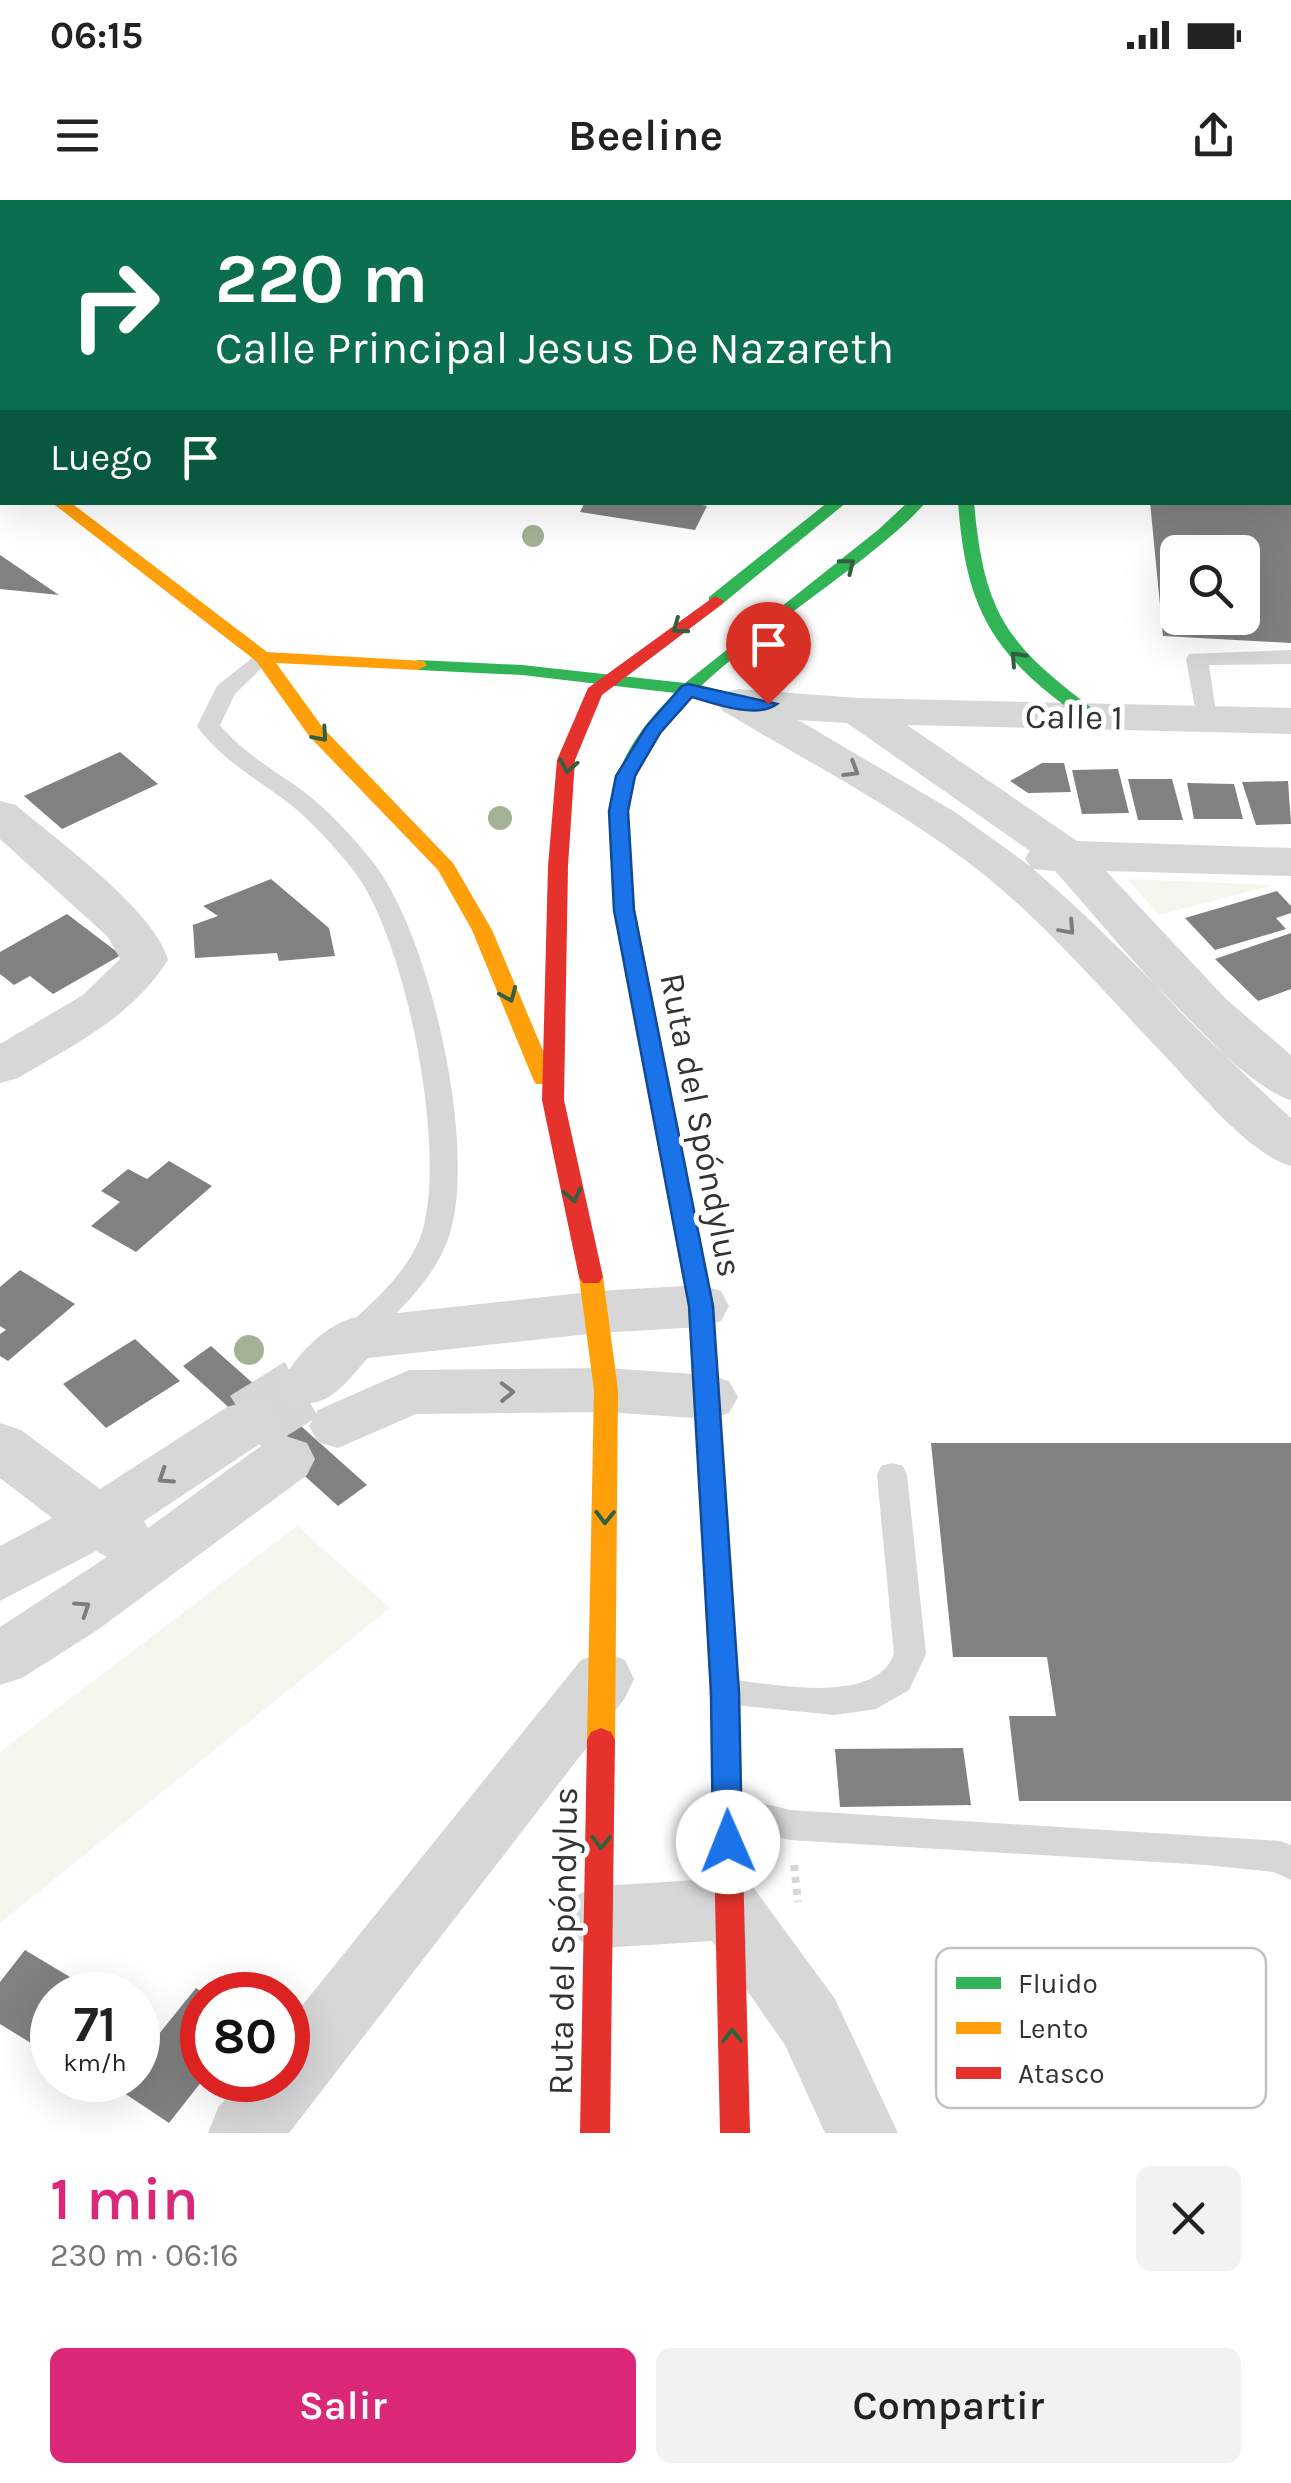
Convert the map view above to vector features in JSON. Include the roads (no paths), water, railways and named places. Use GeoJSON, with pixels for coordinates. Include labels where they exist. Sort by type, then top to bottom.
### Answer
{"type":"FeatureCollection","features":[{"type":"Feature","properties":{"kind":"main road"},"geometry":{"type":"LineString","coordinates":[[63,505],[262,657],[316,732],[446,867],[482,930],[554,1100]]}},
{"type":"Feature","properties":{"kind":"main road","name":"Ruta del Spóndylus"},"geometry":{"type":"LineString","coordinates":[[595,2133],[606,1390],[598,1312],[554,1100],[558,866],[566,760],[594,692],[772,559],[835,505]]}},
{"type":"Feature","properties":{"kind":"main road","name":"Ruta del Spóndylus"},"geometry":{"type":"LineString","coordinates":[[734,2133],[725,1693],[701,1306],[630,947],[618,854],[618,811],[625,776],[652,731],[688,690],[887,535],[915,505]]}},
{"type":"Feature","properties":{"kind":"main road"},"geometry":{"type":"LineString","coordinates":[[966,505],[971,582],[982,611],[1025,668],[1093,718]]}},
{"type":"Feature","properties":{"kind":"main road"},"geometry":{"type":"LineString","coordinates":[[262,657],[608,679],[688,690]]}},
{"type":"Feature","properties":{"kind":"street"},"geometry":{"type":"LineString","coordinates":[[688,690],[738,702],[939,822],[1003,867],[1050,908],[1164,1027],[1291,1148]]}},
{"type":"Feature","properties":{"kind":"street","name":"Calle 1"},"geometry":{"type":"LineString","coordinates":[[738,702],[858,711],[1291,721]]}},
{"type":"Feature","properties":{"kind":"street"},"geometry":{"type":"LineString","coordinates":[[858,711],[1066,854],[1210,1011],[1291,1084]]}},
{"type":"Feature","properties":{"kind":"street"},"geometry":{"type":"LineString","coordinates":[[0,1066],[109,999],[134,980],[144,960],[140,943],[125,926],[6,829]]}},
{"type":"Feature","properties":{"kind":"street"},"geometry":{"type":"LineString","coordinates":[[1003,867],[1066,854],[1291,862]]}},
{"type":"Feature","properties":{"kind":"street"},"geometry":{"type":"LineString","coordinates":[[1164,1027],[1210,1011]]}},
{"type":"Feature","properties":{"kind":"street"},"geometry":{"type":"LineString","coordinates":[[352,1339],[598,1312],[701,1306]]}},
{"type":"Feature","properties":{"kind":"street"},"geometry":{"type":"LineString","coordinates":[[352,1339],[409,1392]]}},
{"type":"Feature","properties":{"kind":"street"},"geometry":{"type":"LineString","coordinates":[[352,1339],[324,1405],[409,1392],[606,1390],[708,1398]]}},
{"type":"Feature","properties":{"kind":"street"},"geometry":{"type":"LineString","coordinates":[[0,1576],[96,1522],[266,1441],[151,1554],[93,1602],[0,1659]]}},
{"type":"Feature","properties":{"kind":"street"},"geometry":{"type":"LineString","coordinates":[[0,1446],[96,1522],[151,1554]]}},
{"type":"Feature","properties":{"kind":"street"},"geometry":{"type":"LineString","coordinates":[[310,2049],[603,1678]]}},
{"type":"Feature","properties":{"kind":"street"},"geometry":{"type":"LineString","coordinates":[[600,1916],[730,1908],[810,2022],[862,2133]]}},
{"type":"Feature","properties":{"kind":"street"},"geometry":{"type":"LineString","coordinates":[[244,2133],[268,2102]]}},
{"type":"Feature","properties":{"kind":"lane"},"geometry":{"type":"LineString","coordinates":[[262,657],[225,691],[208,726],[219,742],[308,807],[369,872],[396,922],[420,996],[445,1142],[446,1182],[436,1232],[414,1277],[352,1339]]}},
{"type":"Feature","properties":{"kind":"lane"},"geometry":{"type":"LineString","coordinates":[[1206,720],[1197,658],[1291,657]]}},
{"type":"Feature","properties":{"kind":"lane"},"geometry":{"type":"LineString","coordinates":[[725,1693],[868,1698],[890,1688],[904,1672],[910,1654],[892,1475]]}},
{"type":"Feature","properties":{"kind":"lane"},"geometry":{"type":"LineString","coordinates":[[727,1808],[790,1824],[1206,1849],[1280,1857],[1291,1864]]}},
{"type":"Feature","properties":{"kind":"tunnel"},"geometry":{"type":"LineString","coordinates":[[247,1423],[308,1385]]}}]}
